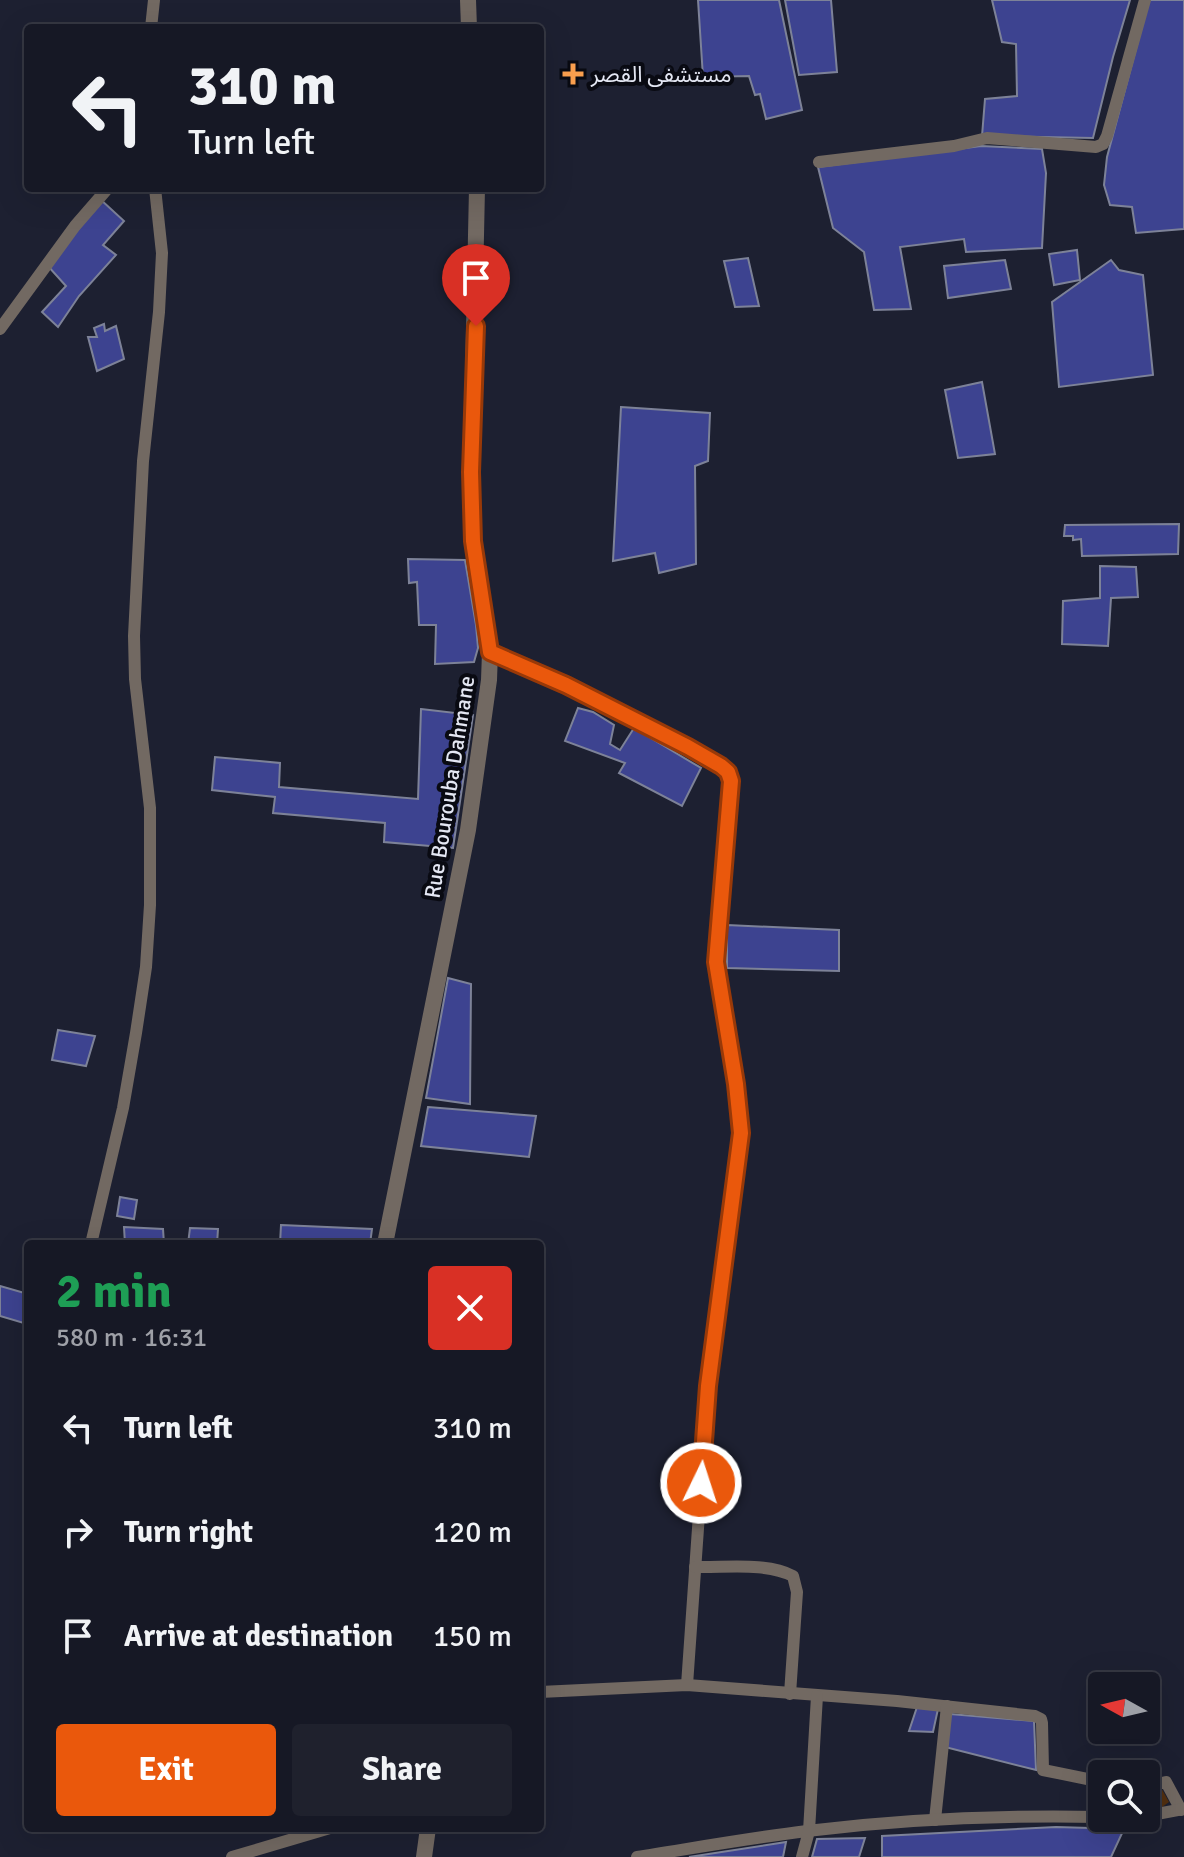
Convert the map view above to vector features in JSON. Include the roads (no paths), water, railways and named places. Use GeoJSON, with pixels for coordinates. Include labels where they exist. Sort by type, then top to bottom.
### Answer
{"type":"FeatureCollection","features":[{"type":"Feature","properties":{"kind":"street"},"geometry":{"type":"LineString","coordinates":[[151,24],[154,0]]}},
{"type":"Feature","properties":{"kind":"street"},"geometry":{"type":"LineString","coordinates":[[468,0],[469,24]]}},
{"type":"Feature","properties":{"kind":"street"},"geometry":{"type":"LineString","coordinates":[[819,162],[954,146],[987,138],[1087,148],[1103,144],[1145,0]]}},
{"type":"Feature","properties":{"kind":"street"},"geometry":{"type":"LineString","coordinates":[[0,329],[75,226],[105,192]]}},
{"type":"Feature","properties":{"kind":"street"},"geometry":{"type":"LineString","coordinates":[[92,1240],[123,1108],[146,967],[148,936],[150,808],[135,679],[134,636],[143,461],[162,253],[155,192]]}},
{"type":"Feature","properties":{"kind":"street","name":"Rue Bourouba Dahmane"},"geometry":{"type":"LineString","coordinates":[[386,1240],[468,830],[489,680],[490,652],[473,541],[471,472],[477,192]]}},
{"type":"Feature","properties":{"kind":"street"},"geometry":{"type":"LineString","coordinates":[[490,652],[566,685],[688,747],[721,766],[728,772],[731,781],[716,962],[741,1133],[708,1386],[687,1685]]}},
{"type":"Feature","properties":{"kind":"street"},"geometry":{"type":"LineString","coordinates":[[695,1567],[755,1569],[793,1576],[797,1592],[790,1694]]}},
{"type":"Feature","properties":{"kind":"street"},"geometry":{"type":"LineString","coordinates":[[544,1692],[687,1685],[947,1706],[1039,1718],[1043,1731],[1043,1770],[1088,1779]]}},
{"type":"Feature","properties":{"kind":"street"},"geometry":{"type":"LineString","coordinates":[[802,1857],[809,1831],[817,1696]]}},
{"type":"Feature","properties":{"kind":"street"},"geometry":{"type":"LineString","coordinates":[[935,1820],[947,1706]]}},
{"type":"Feature","properties":{"kind":"street"},"geometry":{"type":"LineString","coordinates":[[1160,1784],[1166,1782],[1183,1810],[1160,1814]]}},
{"type":"Feature","properties":{"kind":"street"},"geometry":{"type":"LineString","coordinates":[[637,1857],[809,1831],[935,1820],[1088,1817]]}},
{"type":"Feature","properties":{"kind":"street"},"geometry":{"type":"LineString","coordinates":[[232,1857],[316,1832]]}},
{"type":"Feature","properties":{"kind":"street"},"geometry":{"type":"LineString","coordinates":[[424,1857],[427,1832]]}},
{"type":"Feature","properties":{"kind":"place","name":"مستشفى القصر"},"geometry":{"type":"Point","coordinates":[573,74]}}]}
